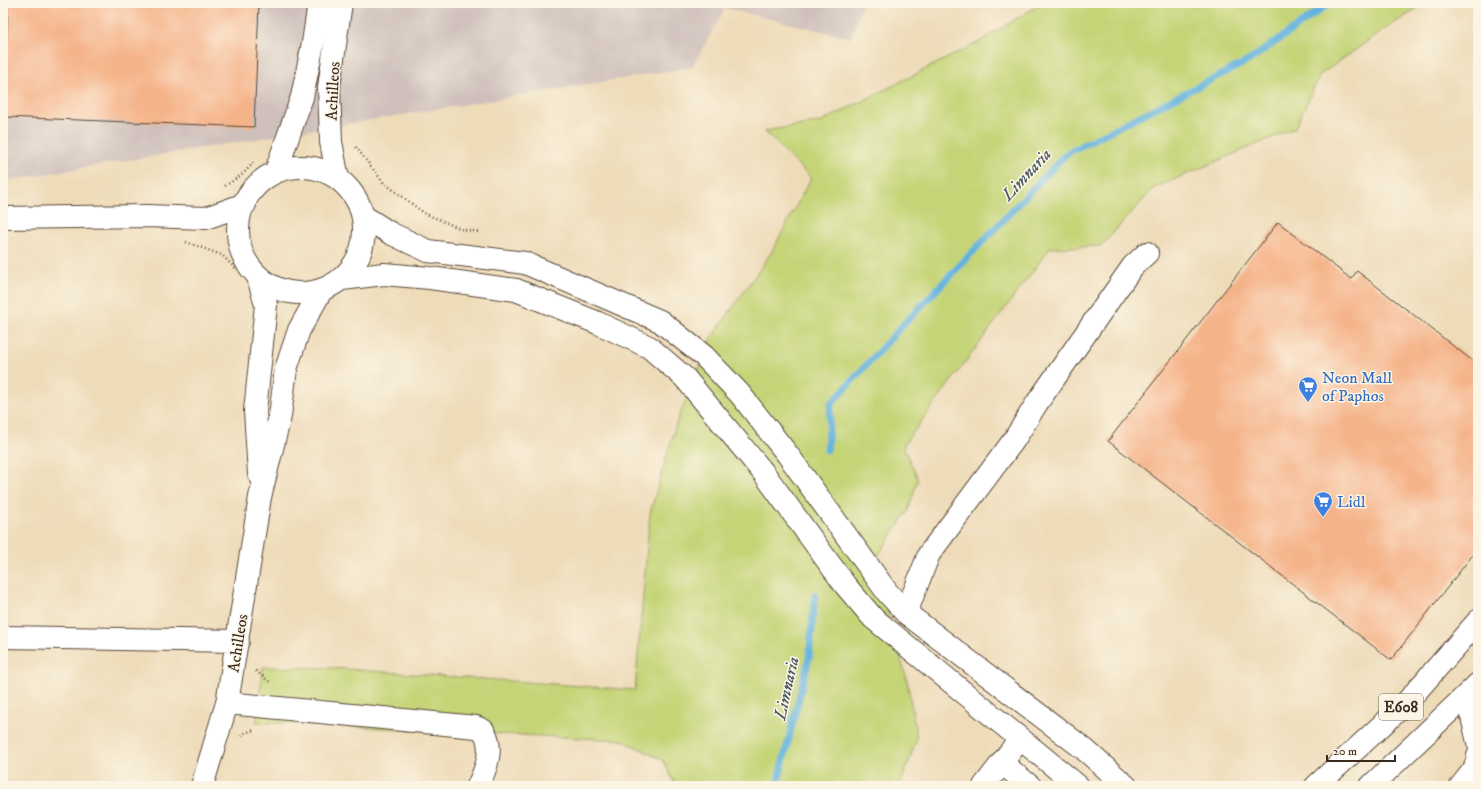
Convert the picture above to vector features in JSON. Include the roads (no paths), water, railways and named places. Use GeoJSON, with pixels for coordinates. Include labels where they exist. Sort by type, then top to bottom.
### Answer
{"type":"FeatureCollection","features":[{"type":"Feature","properties":{"kind":"main road","name":"Achilleos"},"geometry":{"type":"LineString","coordinates":[[276,171],[302,97],[313,43],[319,3]]}},
{"type":"Feature","properties":{"kind":"main road","name":"Achilleos"},"geometry":{"type":"LineString","coordinates":[[338,179],[330,142],[330,87],[341,3]]}},
{"type":"Feature","properties":{"kind":"main road"},"geometry":{"type":"LineString","coordinates":[[308,167],[338,179],[354,195],[363,216],[364,239],[357,261],[342,279],[321,291],[288,292],[248,274],[241,251],[238,221],[251,191],[276,171],[308,167]]}},
{"type":"Feature","properties":{"kind":"main road"},"geometry":{"type":"LineString","coordinates":[[3,218],[146,216],[206,218],[245,204]]}},
{"type":"Feature","properties":{"kind":"main road"},"geometry":{"type":"LineString","coordinates":[[363,216],[390,233],[428,251],[525,263],[660,321],[704,356],[740,394],[788,455],[887,592],[906,613],[1084,749],[1126,786]]}},
{"type":"Feature","properties":{"kind":"main road"},"geometry":{"type":"LineString","coordinates":[[206,218],[240,241]]}},
{"type":"Feature","properties":{"kind":"main road"},"geometry":{"type":"LineString","coordinates":[[906,613],[929,554],[1014,440],[1037,403],[1133,266],[1147,253]]}},
{"type":"Feature","properties":{"kind":"main road","name":"Achilleos"},"geometry":{"type":"LineString","coordinates":[[248,274],[266,305],[255,411],[260,497]]}},
{"type":"Feature","properties":{"kind":"main road"},"geometry":{"type":"LineString","coordinates":[[342,279],[384,274],[430,278],[516,290],[598,323],[649,347],[685,378],[763,472],[845,585],[873,618],[1078,786]]}},
{"type":"Feature","properties":{"kind":"main road","name":"Achilleos"},"geometry":{"type":"LineString","coordinates":[[202,786],[227,703],[260,497],[280,416],[286,369],[299,330],[321,291]]}},
{"type":"Feature","properties":{"kind":"main road","name":"E608"},"geometry":{"type":"LineString","coordinates":[[1316,786],[1406,703],[1478,622]]}},
{"type":"Feature","properties":{"kind":"main road"},"geometry":{"type":"LineString","coordinates":[[3,637],[238,641]]}},
{"type":"Feature","properties":{"kind":"main road"},"geometry":{"type":"LineString","coordinates":[[1473,690],[1478,742]]}},
{"type":"Feature","properties":{"kind":"main road","name":"E608"},"geometry":{"type":"LineString","coordinates":[[1371,786],[1473,690]]}},
{"type":"Feature","properties":{"kind":"main road"},"geometry":{"type":"LineString","coordinates":[[227,703],[476,727],[483,730],[489,743],[489,754],[478,786]]}},
{"type":"Feature","properties":{"kind":"main road"},"geometry":{"type":"LineString","coordinates":[[984,786],[1020,739]]}},
{"type":"Feature","properties":{"kind":"main road"},"geometry":{"type":"LineString","coordinates":[[1461,786],[1475,768],[1478,756]]}},
{"type":"Feature","properties":{"kind":"main road"},"geometry":{"type":"LineString","coordinates":[[1002,763],[1030,786]]}},
{"type":"Feature","properties":{"kind":"waterway","name":"Limnaria"},"geometry":{"type":"LineString","coordinates":[[827,450],[831,404],[902,326],[1067,153],[1250,60],[1330,3]]}},
{"type":"Feature","properties":{"kind":"waterway","name":"Limnaria"},"geometry":{"type":"LineString","coordinates":[[777,786],[809,658],[815,595]]}},
{"type":"Feature","properties":{"kind":"place","name":"Neon Mall of Paphos"},"geometry":{"type":"Point","coordinates":[1308,403]}},
{"type":"Feature","properties":{"kind":"place","name":"Lidl"},"geometry":{"type":"Point","coordinates":[1323,518]}}]}
